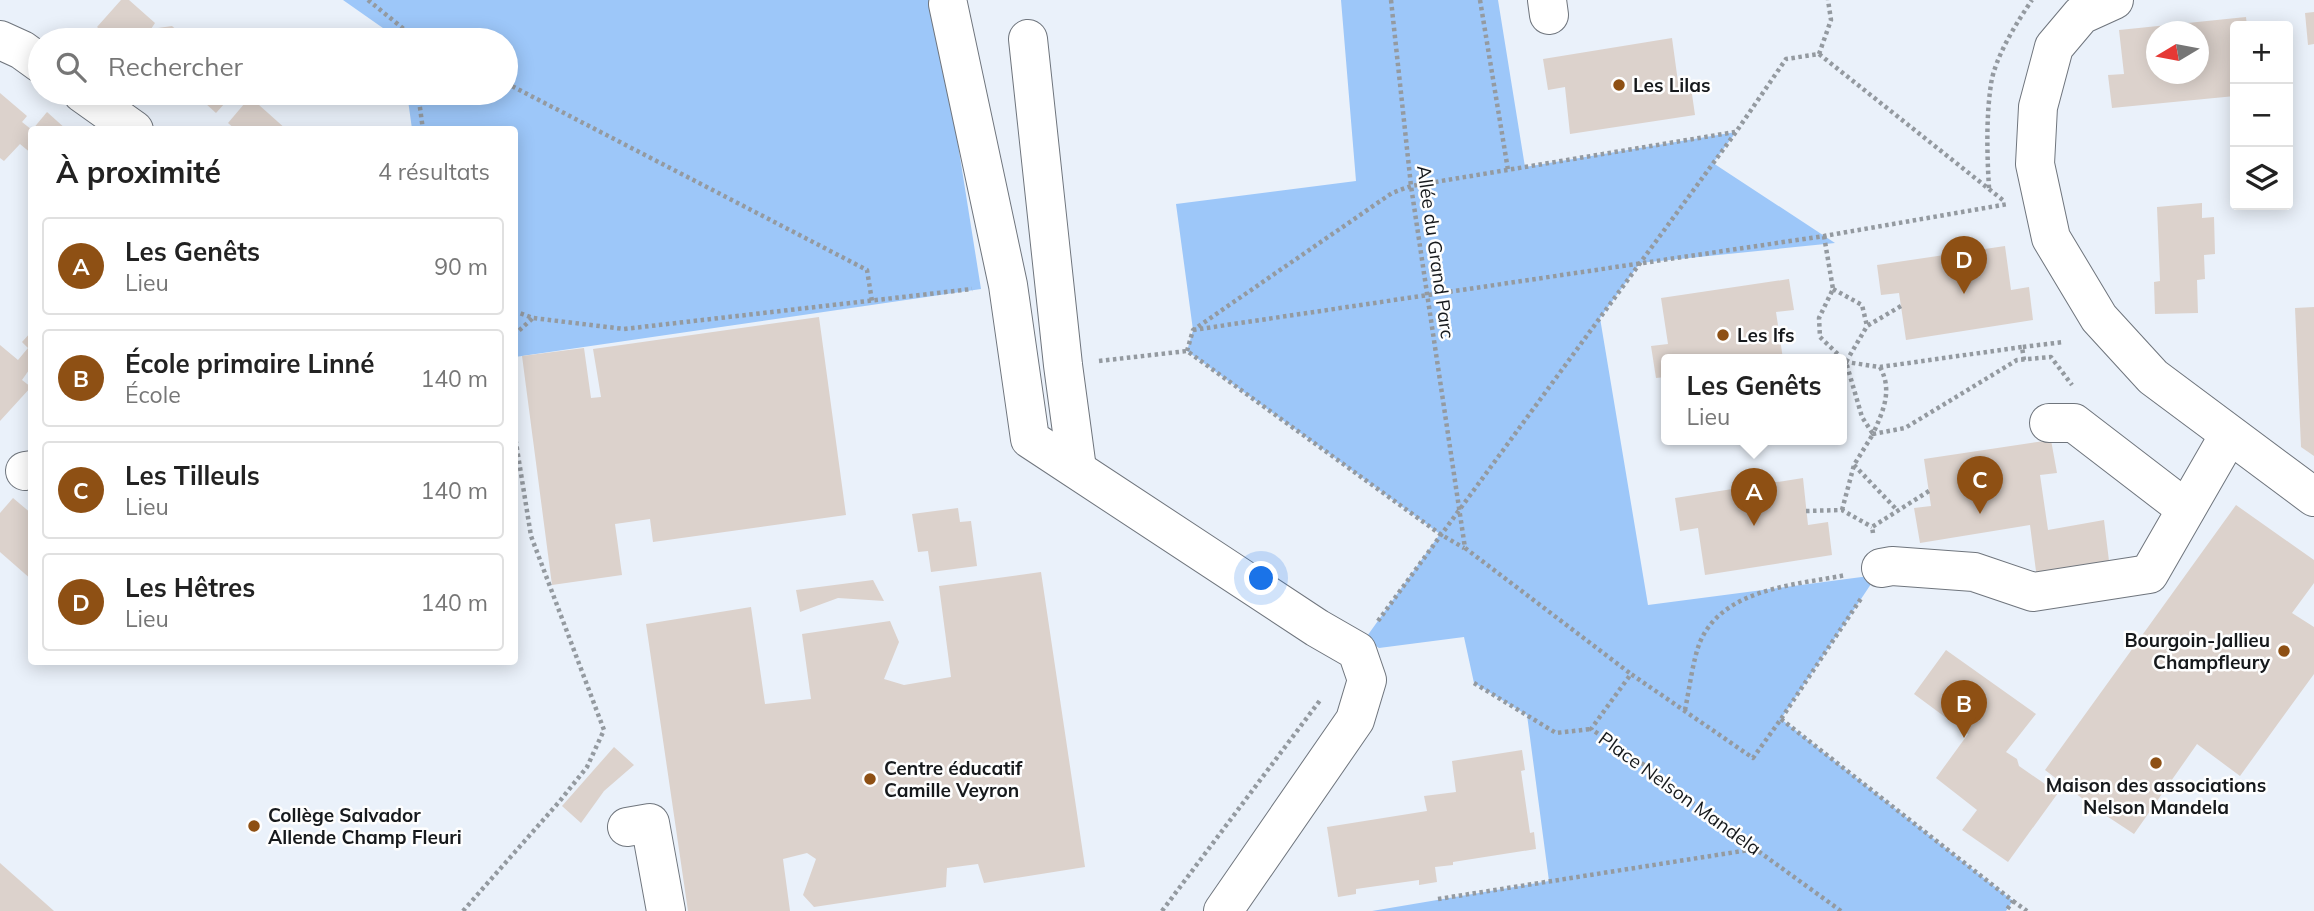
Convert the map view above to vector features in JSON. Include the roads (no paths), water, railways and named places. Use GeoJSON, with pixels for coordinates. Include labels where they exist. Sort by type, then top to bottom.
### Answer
{"type":"FeatureCollection","features":[{"type":"Feature","properties":{"kind":"street"},"geometry":{"type":"LineString","coordinates":[[2114,0],[2081,15],[2054,47],[2038,107],[2035,164],[2025,202],[2051,238],[2099,318],[2153,377],[2314,497]]}},
{"type":"Feature","properties":{"kind":"street"},"geometry":{"type":"LineString","coordinates":[[948,4],[1008,285],[1030,439],[1307,621],[1357,650],[1367,680],[1355,720],[1223,911]]}},
{"type":"Feature","properties":{"kind":"street"},"geometry":{"type":"LineString","coordinates":[[1028,39],[1063,365],[1077,469]]}},
{"type":"Feature","properties":{"kind":"street"},"geometry":{"type":"LineString","coordinates":[[0,40],[28,54]]}},
{"type":"Feature","properties":{"kind":"street"},"geometry":{"type":"LineString","coordinates":[[99,105],[128,126]]}},
{"type":"Feature","properties":{"kind":"street"},"geometry":{"type":"LineString","coordinates":[[2049,423],[2074,423],[2186,509]]}},
{"type":"Feature","properties":{"kind":"street"},"geometry":{"type":"LineString","coordinates":[[1881,568],[1892,566],[1975,572],[2033,592],[2149,574],[2229,435]]}},
{"type":"Feature","properties":{"kind":"street"},"geometry":{"type":"LineString","coordinates":[[627,827],[650,824],[666,911]]}},
{"type":"Feature","properties":{"kind":"place","name":"Les Lilas"},"geometry":{"type":"Point","coordinates":[1619,85]}},
{"type":"Feature","properties":{"kind":"place","name":"Les Hêtres"},"geometry":{"type":"Point","coordinates":[1964,294]}},
{"type":"Feature","properties":{"kind":"place","name":"Les Ifs"},"geometry":{"type":"Point","coordinates":[1723,335]}},
{"type":"Feature","properties":{"kind":"place","name":"Les Tilleuls"},"geometry":{"type":"Point","coordinates":[1980,514]}},
{"type":"Feature","properties":{"kind":"place","name":"Les Genêts"},"geometry":{"type":"Point","coordinates":[1754,526]}},
{"type":"Feature","properties":{"kind":"place","name":"Bourgoin-Jallieu Champfleury"},"geometry":{"type":"Point","coordinates":[2284,651]}},
{"type":"Feature","properties":{"kind":"place","name":"École primaire Linné"},"geometry":{"type":"Point","coordinates":[1964,738]}},
{"type":"Feature","properties":{"kind":"place","name":"Maison des associations Nelson Mandela"},"geometry":{"type":"Point","coordinates":[2156,763]}},
{"type":"Feature","properties":{"kind":"place","name":"Centre éducatif Camille Veyron"},"geometry":{"type":"Point","coordinates":[870,779]}},
{"type":"Feature","properties":{"kind":"place","name":"Collège Salvador Allende Champ Fleuri"},"geometry":{"type":"Point","coordinates":[254,826]}}]}
